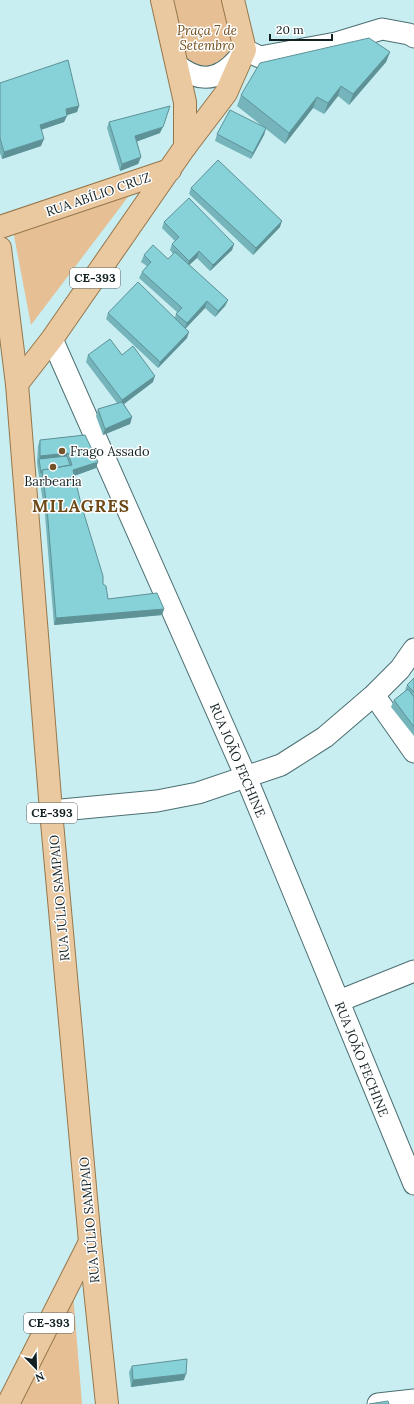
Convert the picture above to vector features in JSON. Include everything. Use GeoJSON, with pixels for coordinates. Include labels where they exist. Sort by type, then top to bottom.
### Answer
{"type":"FeatureCollection","features":[{"type":"Feature","properties":{"kind":"main road"},"geometry":{"type":"LineString","coordinates":[[162,0],[185,102],[185,147]]}},
{"type":"Feature","properties":{"kind":"main road"},"geometry":{"type":"LineString","coordinates":[[233,0],[245,50]]}},
{"type":"Feature","properties":{"kind":"main road","name":"CE-393"},"geometry":{"type":"LineString","coordinates":[[17,384],[52,339],[185,147],[226,93],[245,50]]}},
{"type":"Feature","properties":{"kind":"main road","name":"RUA ABÍLIO CRUZ"},"geometry":{"type":"LineString","coordinates":[[0,227],[170,170]]}},
{"type":"Feature","properties":{"kind":"main road","name":"RUA JÚLIO SAMPAIO"},"geometry":{"type":"LineString","coordinates":[[0,248],[17,384],[51,811],[90,1242],[107,1404]]}},
{"type":"Feature","properties":{"kind":"main road","name":"CE-393"},"geometry":{"type":"LineString","coordinates":[[8,1404],[90,1242]]}},
{"type":"Feature","properties":{"kind":"street"},"geometry":{"type":"LineString","coordinates":[[177,65],[190,74],[198,76],[220,75],[233,66],[245,50],[260,57],[336,43],[382,29],[409,34],[414,37]]}},
{"type":"Feature","properties":{"kind":"street","name":"RUA JOÃO FECHINE"},"geometry":{"type":"LineString","coordinates":[[52,339],[246,777],[414,1184]]}},
{"type":"Feature","properties":{"kind":"street"},"geometry":{"type":"LineString","coordinates":[[51,811],[157,801],[198,793],[281,765],[316,743],[374,695],[400,669],[414,649]]}},
{"type":"Feature","properties":{"kind":"street"},"geometry":{"type":"LineString","coordinates":[[374,695],[414,752]]}},
{"type":"Feature","properties":{"kind":"street"},"geometry":{"type":"LineString","coordinates":[[339,1001],[414,971]]}},
{"type":"Feature","properties":{"kind":"street"},"geometry":{"type":"LineString","coordinates":[[378,1404],[414,1400]]}},
{"type":"Feature","properties":{"kind":"green space","name":"Praça 7 de Setembro"},"geometry":{"type":"Polygon","coordinates":[[[174,0],[224,0],[235,44],[227,61],[216,69],[201,67],[187,59],[174,0]]]}},
{"type":"Feature","properties":{"kind":"green space"},"geometry":{"type":"Polygon","coordinates":[[[134,189],[31,325],[12,225],[134,189]]]}},
{"type":"Feature","properties":{"kind":"green space"},"geometry":{"type":"Polygon","coordinates":[[[73,1293],[82,1404],[19,1404],[73,1293]]]}},
{"type":"Feature","properties":{"kind":"building"},"geometry":{"type":"Polygon","coordinates":[[[369,38],[390,52],[353,94],[341,86],[328,103],[317,97],[289,133],[241,95],[260,63],[369,38]]]}},
{"type":"Feature","properties":{"kind":"building"},"geometry":{"type":"Polygon","coordinates":[[[68,60],[79,106],[66,109],[67,116],[40,125],[44,139],[4,152],[0,138],[0,83],[68,60]]]}},
{"type":"Feature","properties":{"kind":"building"},"geometry":{"type":"Polygon","coordinates":[[[170,106],[163,127],[135,136],[141,157],[122,164],[109,122],[170,106]]]}},
{"type":"Feature","properties":{"kind":"building"},"geometry":{"type":"Polygon","coordinates":[[[230,110],[266,128],[253,153],[217,134],[230,110]]]}},
{"type":"Feature","properties":{"kind":"building"},"geometry":{"type":"Polygon","coordinates":[[[218,160],[282,221],[256,248],[191,188],[218,160]]]}},
{"type":"Feature","properties":{"kind":"building"},"geometry":{"type":"Polygon","coordinates":[[[189,198],[234,244],[213,265],[199,251],[189,261],[172,244],[179,237],[164,222],[189,198]]]}},
{"type":"Feature","properties":{"kind":"building"},"geometry":{"type":"Polygon","coordinates":[[[153,245],[168,259],[175,252],[228,300],[218,311],[207,301],[187,323],[176,314],[182,308],[142,272],[151,262],[144,255],[153,245]]]}},
{"type":"Feature","properties":{"kind":"building"},"geometry":{"type":"Polygon","coordinates":[[[138,282],[189,332],[160,362],[108,313],[138,282]]]}},
{"type":"Feature","properties":{"kind":"building"},"geometry":{"type":"Polygon","coordinates":[[[110,339],[122,355],[133,346],[155,376],[122,400],[88,355],[110,339]]]}},
{"type":"Feature","properties":{"kind":"building"},"geometry":{"type":"Polygon","coordinates":[[[122,402],[132,417],[105,429],[98,409],[122,402]]]}},
{"type":"Feature","properties":{"kind":"building"},"geometry":{"type":"Polygon","coordinates":[[[85,435],[98,462],[73,470],[81,504],[103,576],[103,584],[106,586],[108,599],[157,593],[164,609],[56,618],[47,508],[42,470],[72,465],[68,453],[40,456],[40,440],[85,435]]]}},
{"type":"Feature","properties":{"kind":"building"},"geometry":{"type":"Polygon","coordinates":[[[67,456],[70,465],[42,470],[41,473],[39,459],[67,456]]]}},
{"type":"Feature","properties":{"kind":"building"},"geometry":{"type":"Polygon","coordinates":[[[414,678],[414,692],[407,685],[414,678]]]}},
{"type":"Feature","properties":{"kind":"building"},"geometry":{"type":"Polygon","coordinates":[[[408,689],[414,697],[414,727],[394,700],[408,689]]]}},
{"type":"Feature","properties":{"kind":"building"},"geometry":{"type":"Polygon","coordinates":[[[187,1359],[186,1374],[133,1380],[132,1366],[187,1359]]]}},
{"type":"Feature","properties":{"kind":"building"},"geometry":{"type":"Polygon","coordinates":[[[388,1401],[389,1404],[369,1404],[388,1401]]]}},
{"type":"Feature","properties":{"kind":"place","name":"Frago Assado"},"geometry":{"type":"Point","coordinates":[62,451]}},
{"type":"Feature","properties":{"kind":"place","name":"Barbearia"},"geometry":{"type":"Point","coordinates":[53,467]}},
{"type":"Feature","properties":{"kind":"district","name":"MILAGRES"},"geometry":{"type":"Point","coordinates":[81,506]}}]}
